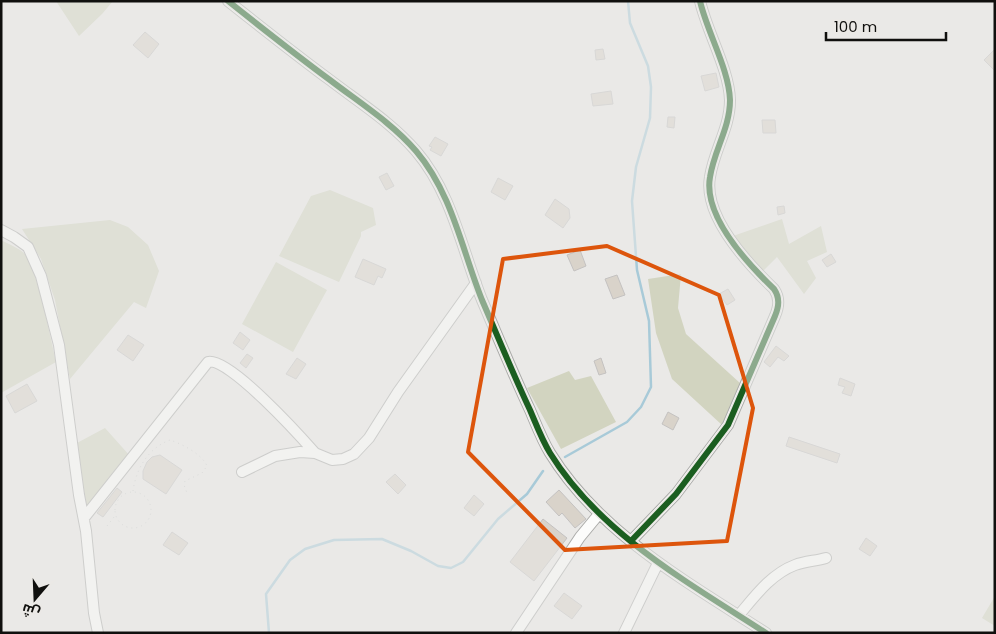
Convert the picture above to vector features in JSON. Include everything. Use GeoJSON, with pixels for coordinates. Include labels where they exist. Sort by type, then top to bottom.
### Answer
{"type":"FeatureCollection","features":[{"type":"Feature","properties":{"kind":"street"},"geometry":{"type":"LineString","coordinates":[[228,1],[301,59],[392,126],[417,152],[434,178],[454,220],[476,284],[518,385],[549,452],[564,473],[599,514],[658,563],[766,633]]}},
{"type":"Feature","properties":{"kind":"street"},"geometry":{"type":"LineString","coordinates":[[631,541],[676,494],[728,425],[776,316],[779,302],[778,294],[774,289],[745,260],[717,218],[711,203],[710,177],[728,123],[730,101],[729,88],[703,15],[700,1]]}},
{"type":"Feature","properties":{"kind":"street"},"geometry":{"type":"LineString","coordinates":[[1,230],[28,247],[41,276],[60,345],[78,495],[84,518],[94,613],[98,633]]}},
{"type":"Feature","properties":{"kind":"street"},"geometry":{"type":"LineString","coordinates":[[242,472],[276,456],[300,452],[315,454],[332,460],[342,459],[354,454],[369,438],[398,392],[476,284]]}},
{"type":"Feature","properties":{"kind":"street"},"geometry":{"type":"LineString","coordinates":[[84,518],[208,362],[212,361],[219,364],[249,386],[292,427],[315,454]]}},
{"type":"Feature","properties":{"kind":"street"},"geometry":{"type":"LineString","coordinates":[[516,633],[580,537],[599,514]]}},
{"type":"Feature","properties":{"kind":"street"},"geometry":{"type":"LineString","coordinates":[[738,615],[760,590],[779,573],[796,564],[826,558]]}},
{"type":"Feature","properties":{"kind":"street"},"geometry":{"type":"LineString","coordinates":[[624,633],[658,563]]}},
{"type":"Feature","properties":{"kind":"path"},"geometry":{"type":"LineString","coordinates":[[134,491],[135,479],[143,461],[163,442],[170,440],[184,446],[205,460],[207,466],[202,473],[185,481],[184,485],[187,493]]}},
{"type":"Feature","properties":{"kind":"path"},"geometry":{"type":"LineString","coordinates":[[134,491],[140,493],[149,501],[151,513],[149,519],[139,527],[133,528],[121,525],[115,517],[114,509],[118,498],[122,494],[134,491]]}},
{"type":"Feature","properties":{"kind":"path"},"geometry":{"type":"LineString","coordinates":[[107,526],[115,517]]}},
{"type":"Feature","properties":{"kind":"highlighted area"},"geometry":{"type":"Polygon","coordinates":[[[607,246],[719,295],[753,408],[727,541],[565,550],[468,452],[503,259],[607,246]]]}},
{"type":"Feature","properties":{"kind":"green space"},"geometry":{"type":"Polygon","coordinates":[[[56,1],[113,1],[79,36],[56,1]]]}},
{"type":"Feature","properties":{"kind":"green space"},"geometry":{"type":"Polygon","coordinates":[[[330,190],[373,208],[376,225],[361,232],[361,236],[339,282],[279,256],[311,196],[330,190]]]}},
{"type":"Feature","properties":{"kind":"green space"},"geometry":{"type":"Polygon","coordinates":[[[782,219],[789,244],[821,226],[827,252],[807,261],[816,278],[804,294],[777,257],[764,270],[760,271],[733,236],[782,219]]]}},
{"type":"Feature","properties":{"kind":"green space"},"geometry":{"type":"Polygon","coordinates":[[[110,220],[128,227],[148,245],[159,271],[146,308],[134,302],[70,379],[55,300],[41,259],[22,229],[110,220]]]}},
{"type":"Feature","properties":{"kind":"green space"},"geometry":{"type":"Polygon","coordinates":[[[1,240],[23,252],[29,261],[43,305],[56,362],[1,393],[1,240]]]}},
{"type":"Feature","properties":{"kind":"green space"},"geometry":{"type":"Polygon","coordinates":[[[276,262],[327,290],[293,352],[242,324],[276,262]]]}},
{"type":"Feature","properties":{"kind":"green space"},"geometry":{"type":"Polygon","coordinates":[[[681,274],[678,308],[686,334],[740,383],[722,425],[672,379],[656,333],[648,279],[681,274]]]}},
{"type":"Feature","properties":{"kind":"green space"},"geometry":{"type":"Polygon","coordinates":[[[569,371],[575,380],[591,376],[616,422],[561,449],[527,388],[569,371]]]}},
{"type":"Feature","properties":{"kind":"green space"},"geometry":{"type":"Polygon","coordinates":[[[105,428],[130,456],[89,505],[85,505],[77,443],[105,428]]]}},
{"type":"Feature","properties":{"kind":"green space"},"geometry":{"type":"Polygon","coordinates":[[[995,596],[995,626],[982,618],[995,596]]]}},
{"type":"Feature","properties":{"kind":"building"},"geometry":{"type":"Polygon","coordinates":[[[145,32],[159,44],[148,58],[133,45],[145,32]]]}},
{"type":"Feature","properties":{"kind":"building"},"geometry":{"type":"Polygon","coordinates":[[[603,49],[605,59],[596,60],[595,50],[603,49]]]}},
{"type":"Feature","properties":{"kind":"building"},"geometry":{"type":"Polygon","coordinates":[[[995,49],[995,71],[984,60],[995,49]]]}},
{"type":"Feature","properties":{"kind":"building"},"geometry":{"type":"Polygon","coordinates":[[[716,73],[719,87],[705,91],[701,76],[716,73]]]}},
{"type":"Feature","properties":{"kind":"building"},"geometry":{"type":"Polygon","coordinates":[[[611,91],[613,104],[593,106],[591,94],[611,91]]]}},
{"type":"Feature","properties":{"kind":"building"},"geometry":{"type":"Polygon","coordinates":[[[668,117],[675,117],[674,128],[667,127],[668,117]]]}},
{"type":"Feature","properties":{"kind":"building"},"geometry":{"type":"Polygon","coordinates":[[[762,120],[775,120],[776,133],[763,133],[762,120]]]}},
{"type":"Feature","properties":{"kind":"building"},"geometry":{"type":"Polygon","coordinates":[[[435,137],[448,144],[441,156],[430,150],[432,147],[429,146],[435,137]]]}},
{"type":"Feature","properties":{"kind":"building"},"geometry":{"type":"Polygon","coordinates":[[[387,173],[394,186],[386,190],[379,177],[387,173]]]}},
{"type":"Feature","properties":{"kind":"building"},"geometry":{"type":"Polygon","coordinates":[[[498,178],[513,186],[505,200],[491,192],[498,178]]]}},
{"type":"Feature","properties":{"kind":"building"},"geometry":{"type":"Polygon","coordinates":[[[555,199],[569,209],[570,218],[563,228],[545,215],[555,199]]]}},
{"type":"Feature","properties":{"kind":"building"},"geometry":{"type":"Polygon","coordinates":[[[784,206],[785,213],[778,215],[777,207],[784,206]]]}},
{"type":"Feature","properties":{"kind":"building"},"geometry":{"type":"Polygon","coordinates":[[[580,250],[586,266],[574,271],[567,255],[580,250]]]}},
{"type":"Feature","properties":{"kind":"building"},"geometry":{"type":"Polygon","coordinates":[[[831,254],[836,262],[827,267],[822,260],[831,254]]]}},
{"type":"Feature","properties":{"kind":"building"},"geometry":{"type":"Polygon","coordinates":[[[363,259],[386,269],[382,278],[378,276],[374,285],[355,277],[363,259]]]}},
{"type":"Feature","properties":{"kind":"building"},"geometry":{"type":"Polygon","coordinates":[[[617,275],[625,295],[613,299],[605,279],[617,275]]]}},
{"type":"Feature","properties":{"kind":"building"},"geometry":{"type":"Polygon","coordinates":[[[728,289],[735,300],[727,305],[719,294],[728,289]]]}},
{"type":"Feature","properties":{"kind":"building"},"geometry":{"type":"Polygon","coordinates":[[[240,332],[250,340],[243,350],[233,343],[240,332]]]}},
{"type":"Feature","properties":{"kind":"building"},"geometry":{"type":"Polygon","coordinates":[[[128,335],[144,345],[133,361],[117,350],[128,335]]]}},
{"type":"Feature","properties":{"kind":"building"},"geometry":{"type":"Polygon","coordinates":[[[776,346],[789,356],[784,361],[778,357],[770,367],[764,362],[776,346]]]}},
{"type":"Feature","properties":{"kind":"building"},"geometry":{"type":"Polygon","coordinates":[[[247,354],[253,358],[246,368],[240,363],[247,354]]]}},
{"type":"Feature","properties":{"kind":"building"},"geometry":{"type":"Polygon","coordinates":[[[297,358],[306,364],[296,379],[286,374],[297,358]]]}},
{"type":"Feature","properties":{"kind":"building"},"geometry":{"type":"Polygon","coordinates":[[[601,358],[606,373],[599,375],[594,361],[601,358]]]}},
{"type":"Feature","properties":{"kind":"building"},"geometry":{"type":"Polygon","coordinates":[[[840,378],[855,384],[851,396],[842,393],[845,387],[838,385],[840,378]]]}},
{"type":"Feature","properties":{"kind":"building"},"geometry":{"type":"Polygon","coordinates":[[[27,384],[37,401],[15,413],[6,396],[27,384]]]}},
{"type":"Feature","properties":{"kind":"building"},"geometry":{"type":"Polygon","coordinates":[[[668,412],[679,418],[673,430],[662,424],[668,412]]]}},
{"type":"Feature","properties":{"kind":"building"},"geometry":{"type":"Polygon","coordinates":[[[789,437],[840,454],[837,463],[786,446],[789,437]]]}},
{"type":"Feature","properties":{"kind":"building"},"geometry":{"type":"Polygon","coordinates":[[[160,455],[182,470],[166,494],[143,479],[143,471],[147,462],[152,457],[160,455]]]}},
{"type":"Feature","properties":{"kind":"building"},"geometry":{"type":"Polygon","coordinates":[[[395,474],[406,485],[398,494],[386,482],[395,474]]]}},
{"type":"Feature","properties":{"kind":"building"},"geometry":{"type":"Polygon","coordinates":[[[117,488],[122,492],[103,517],[97,513],[117,488]]]}},
{"type":"Feature","properties":{"kind":"building"},"geometry":{"type":"Polygon","coordinates":[[[559,490],[586,519],[575,528],[562,513],[559,516],[546,502],[559,490]]]}},
{"type":"Feature","properties":{"kind":"building"},"geometry":{"type":"Polygon","coordinates":[[[474,495],[484,504],[474,516],[464,508],[474,495]]]}},
{"type":"Feature","properties":{"kind":"building"},"geometry":{"type":"Polygon","coordinates":[[[543,519],[567,538],[534,581],[510,562],[543,519]]]}},
{"type":"Feature","properties":{"kind":"building"},"geometry":{"type":"Polygon","coordinates":[[[172,532],[188,543],[179,555],[163,545],[172,532]]]}},
{"type":"Feature","properties":{"kind":"building"},"geometry":{"type":"Polygon","coordinates":[[[866,538],[877,546],[870,556],[859,549],[866,538]]]}},
{"type":"Feature","properties":{"kind":"building"},"geometry":{"type":"Polygon","coordinates":[[[564,593],[582,606],[572,619],[554,606],[564,593]]]}},
{"type":"Feature","properties":{"kind":"waterway"},"geometry":{"type":"LineString","coordinates":[[565,457],[627,422],[641,407],[651,387],[649,321],[637,270],[632,201],[636,167],[650,118],[651,87],[648,66],[630,23],[628,1]]}},
{"type":"Feature","properties":{"kind":"waterway"},"geometry":{"type":"LineString","coordinates":[[269,633],[266,594],[290,560],[305,549],[334,540],[382,539],[411,551],[438,566],[451,568],[463,562],[498,519],[527,494],[543,471]]}},
{"type":"Feature","properties":{"kind":"cycle path"},"geometry":{"type":"LineString","coordinates":[[228,1],[386,122],[407,141],[428,167],[439,185],[455,222],[482,300],[539,432],[550,453],[570,482],[594,508],[648,555],[766,633]]}},
{"type":"Feature","properties":{"kind":"cycle path"},"geometry":{"type":"LineString","coordinates":[[631,541],[676,494],[728,425],[778,305],[774,289],[740,253],[720,223],[713,207],[710,177],[725,130],[730,100],[726,76],[700,1]]}}]}
